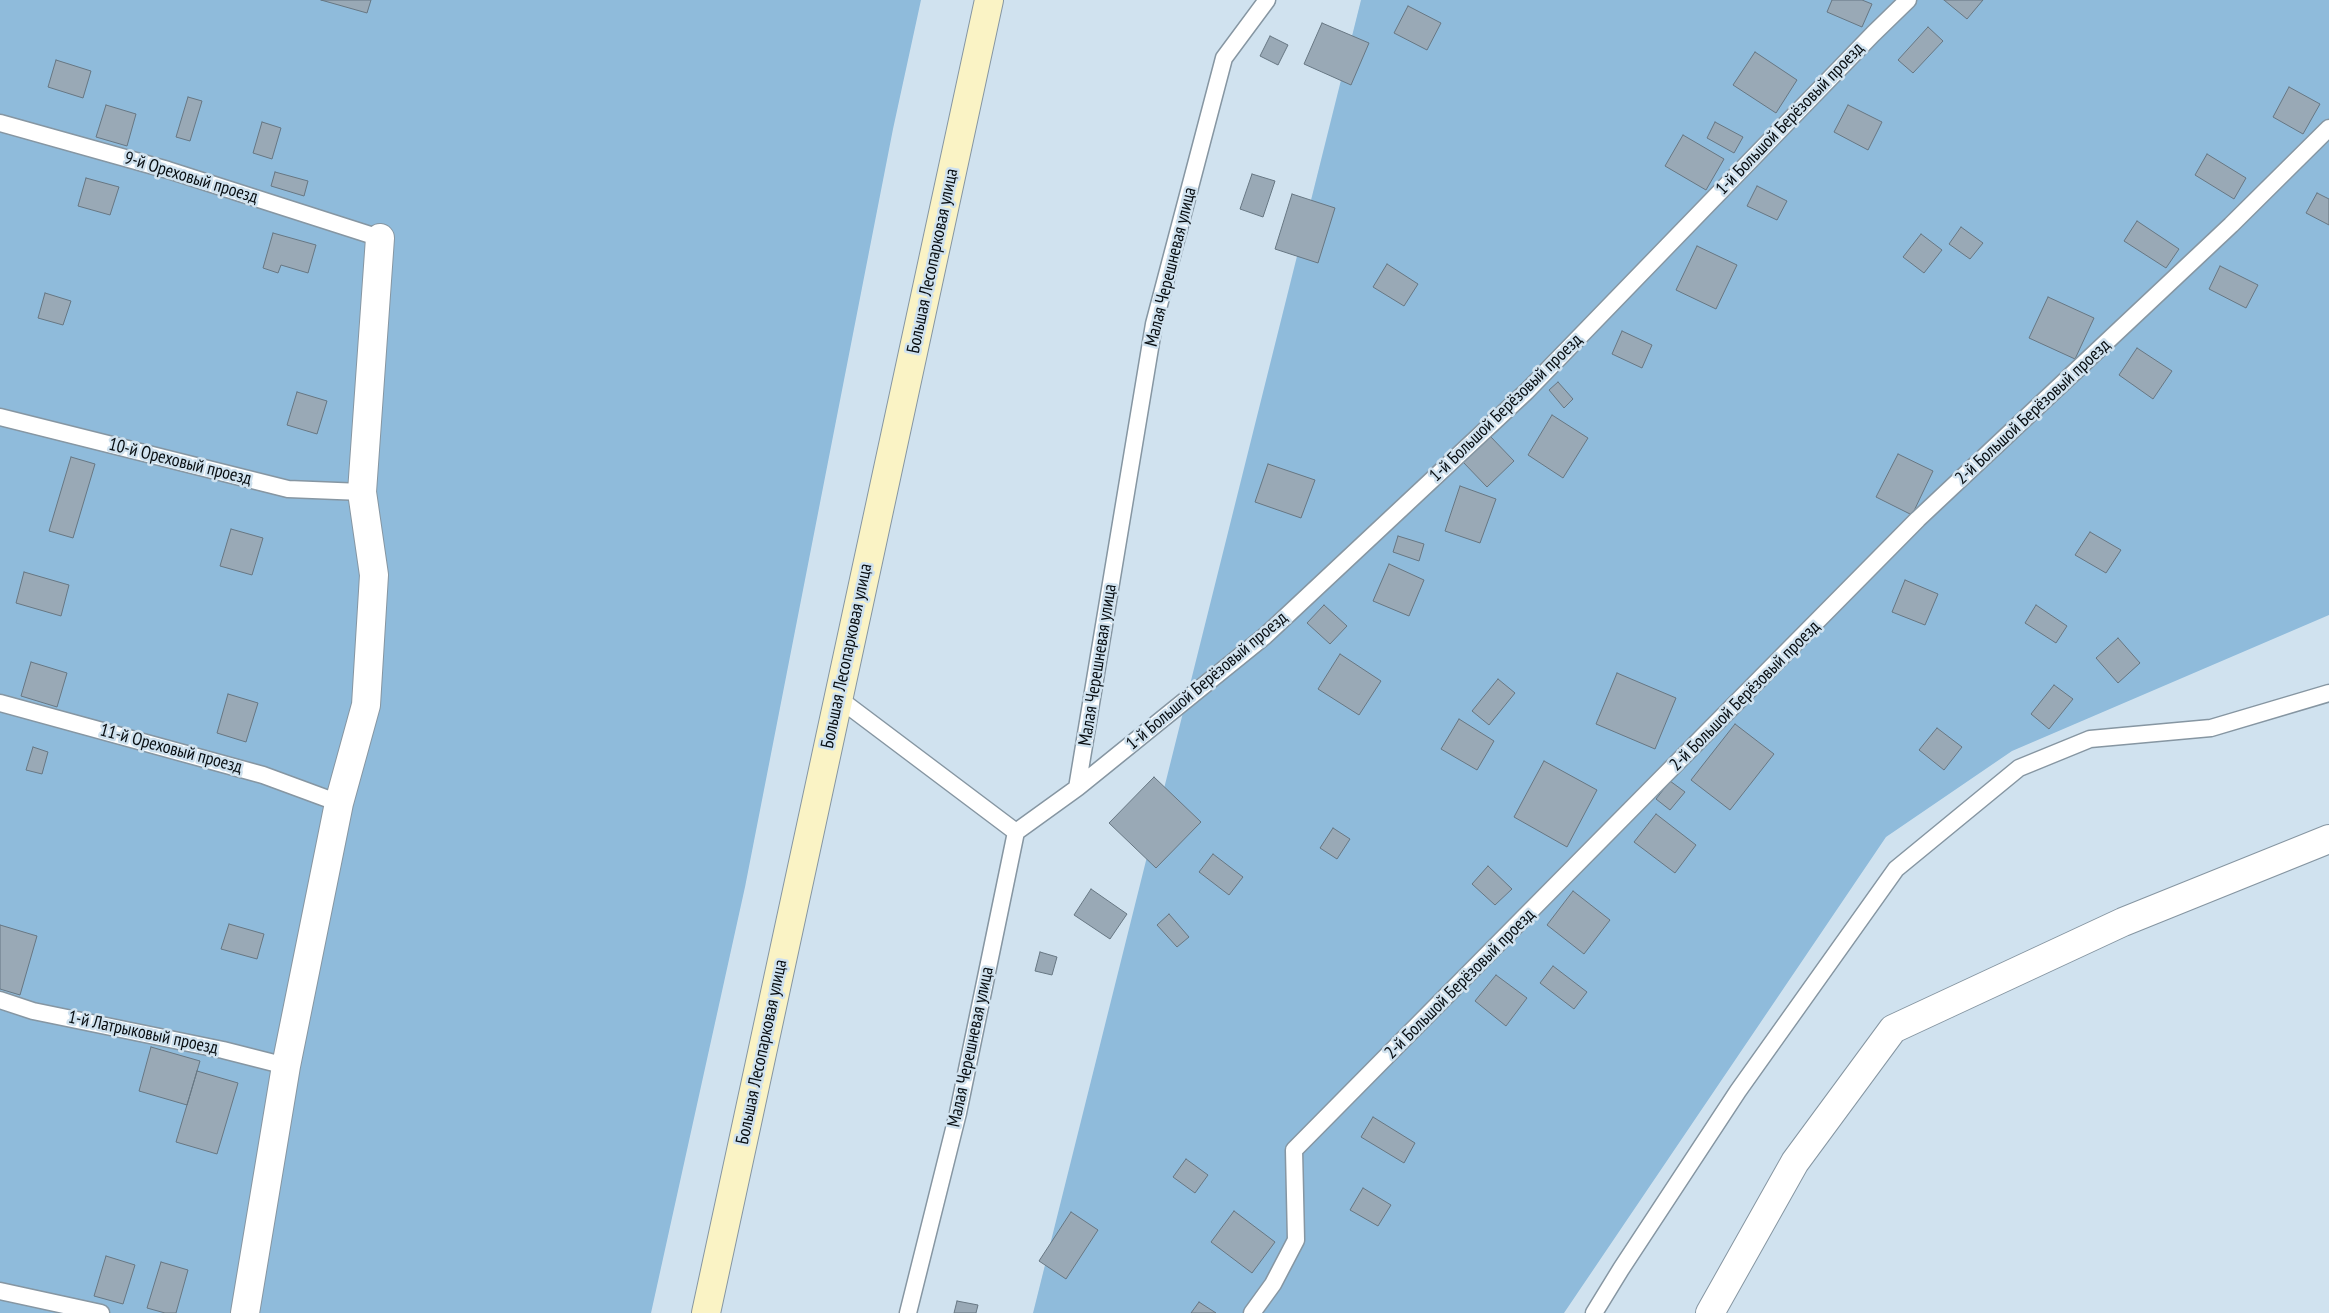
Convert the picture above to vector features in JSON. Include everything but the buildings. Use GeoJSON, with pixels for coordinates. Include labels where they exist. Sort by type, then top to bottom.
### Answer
{"type":"FeatureCollection","features":[{"type":"Feature","properties":{"kind":"main road","name":"Большая Лесопарковая улица"},"geometry":{"type":"LineString","coordinates":[[706,1313],[989,0]]}},
{"type":"Feature","properties":{"kind":"street"},"geometry":{"type":"LineString","coordinates":[[245,1313],[286,1066],[339,803],[366,705],[374,575],[362,492],[380,238]]}},
{"type":"Feature","properties":{"kind":"street"},"geometry":{"type":"LineString","coordinates":[[1710,1313],[1795,1162],[1893,1028],[2123,922],[2329,839]]}},
{"type":"Feature","properties":{"kind":"lane","name":"Малая Черешневая улица"},"geometry":{"type":"LineString","coordinates":[[1077,788],[1154,324],[1224,58],[1267,0]]}},
{"type":"Feature","properties":{"kind":"lane","name":"1-й Большой Берёзовый проезд"},"geometry":{"type":"LineString","coordinates":[[1077,788],[1265,636],[1527,391],[1908,0]]}},
{"type":"Feature","properties":{"kind":"lane","name":"9-й Ореховый проезд"},"geometry":{"type":"LineString","coordinates":[[0,123],[168,170],[380,238]]}},
{"type":"Feature","properties":{"kind":"lane","name":"2-й Большой Берёзовый проезд"},"geometry":{"type":"LineString","coordinates":[[1252,1313],[1273,1284],[1296,1240],[1294,1150],[1918,520],[2211,245],[2329,128]]}},
{"type":"Feature","properties":{"kind":"lane","name":"10-й Ореховый проезд"},"geometry":{"type":"LineString","coordinates":[[0,417],[288,489],[362,492]]}},
{"type":"Feature","properties":{"kind":"lane"},"geometry":{"type":"LineString","coordinates":[[1594,1313],[1620,1269],[1738,1091],[1896,869],[2019,768],[2090,739],[2211,728],[2329,692]]}},
{"type":"Feature","properties":{"kind":"lane"},"geometry":{"type":"LineString","coordinates":[[838,698],[1016,832],[1077,788]]}},
{"type":"Feature","properties":{"kind":"lane","name":"11-й Ореховый проезд"},"geometry":{"type":"LineString","coordinates":[[0,703],[263,775],[339,803]]}},
{"type":"Feature","properties":{"kind":"lane","name":"Малая Черешневая улица"},"geometry":{"type":"LineString","coordinates":[[908,1313],[958,1113],[1016,832]]}},
{"type":"Feature","properties":{"kind":"lane","name":"1-й Латрыковый проезд"},"geometry":{"type":"LineString","coordinates":[[0,1000],[33,1011],[223,1050],[286,1066]]}},
{"type":"Feature","properties":{"kind":"lane"},"geometry":{"type":"LineString","coordinates":[[0,1291],[101,1313]]}},
{"type":"Feature","properties":{"kind":"shaded area"},"geometry":{"type":"Polygon","coordinates":[[[0,0],[921,0],[893,129],[745,887],[651,1313],[0,1313],[0,0]]]}},
{"type":"Feature","properties":{"kind":"shaded area"},"geometry":{"type":"Polygon","coordinates":[[[1361,0],[2329,0],[2329,615],[2012,751],[1886,837],[1564,1313],[1033,1313],[1361,0]]]}}]}
